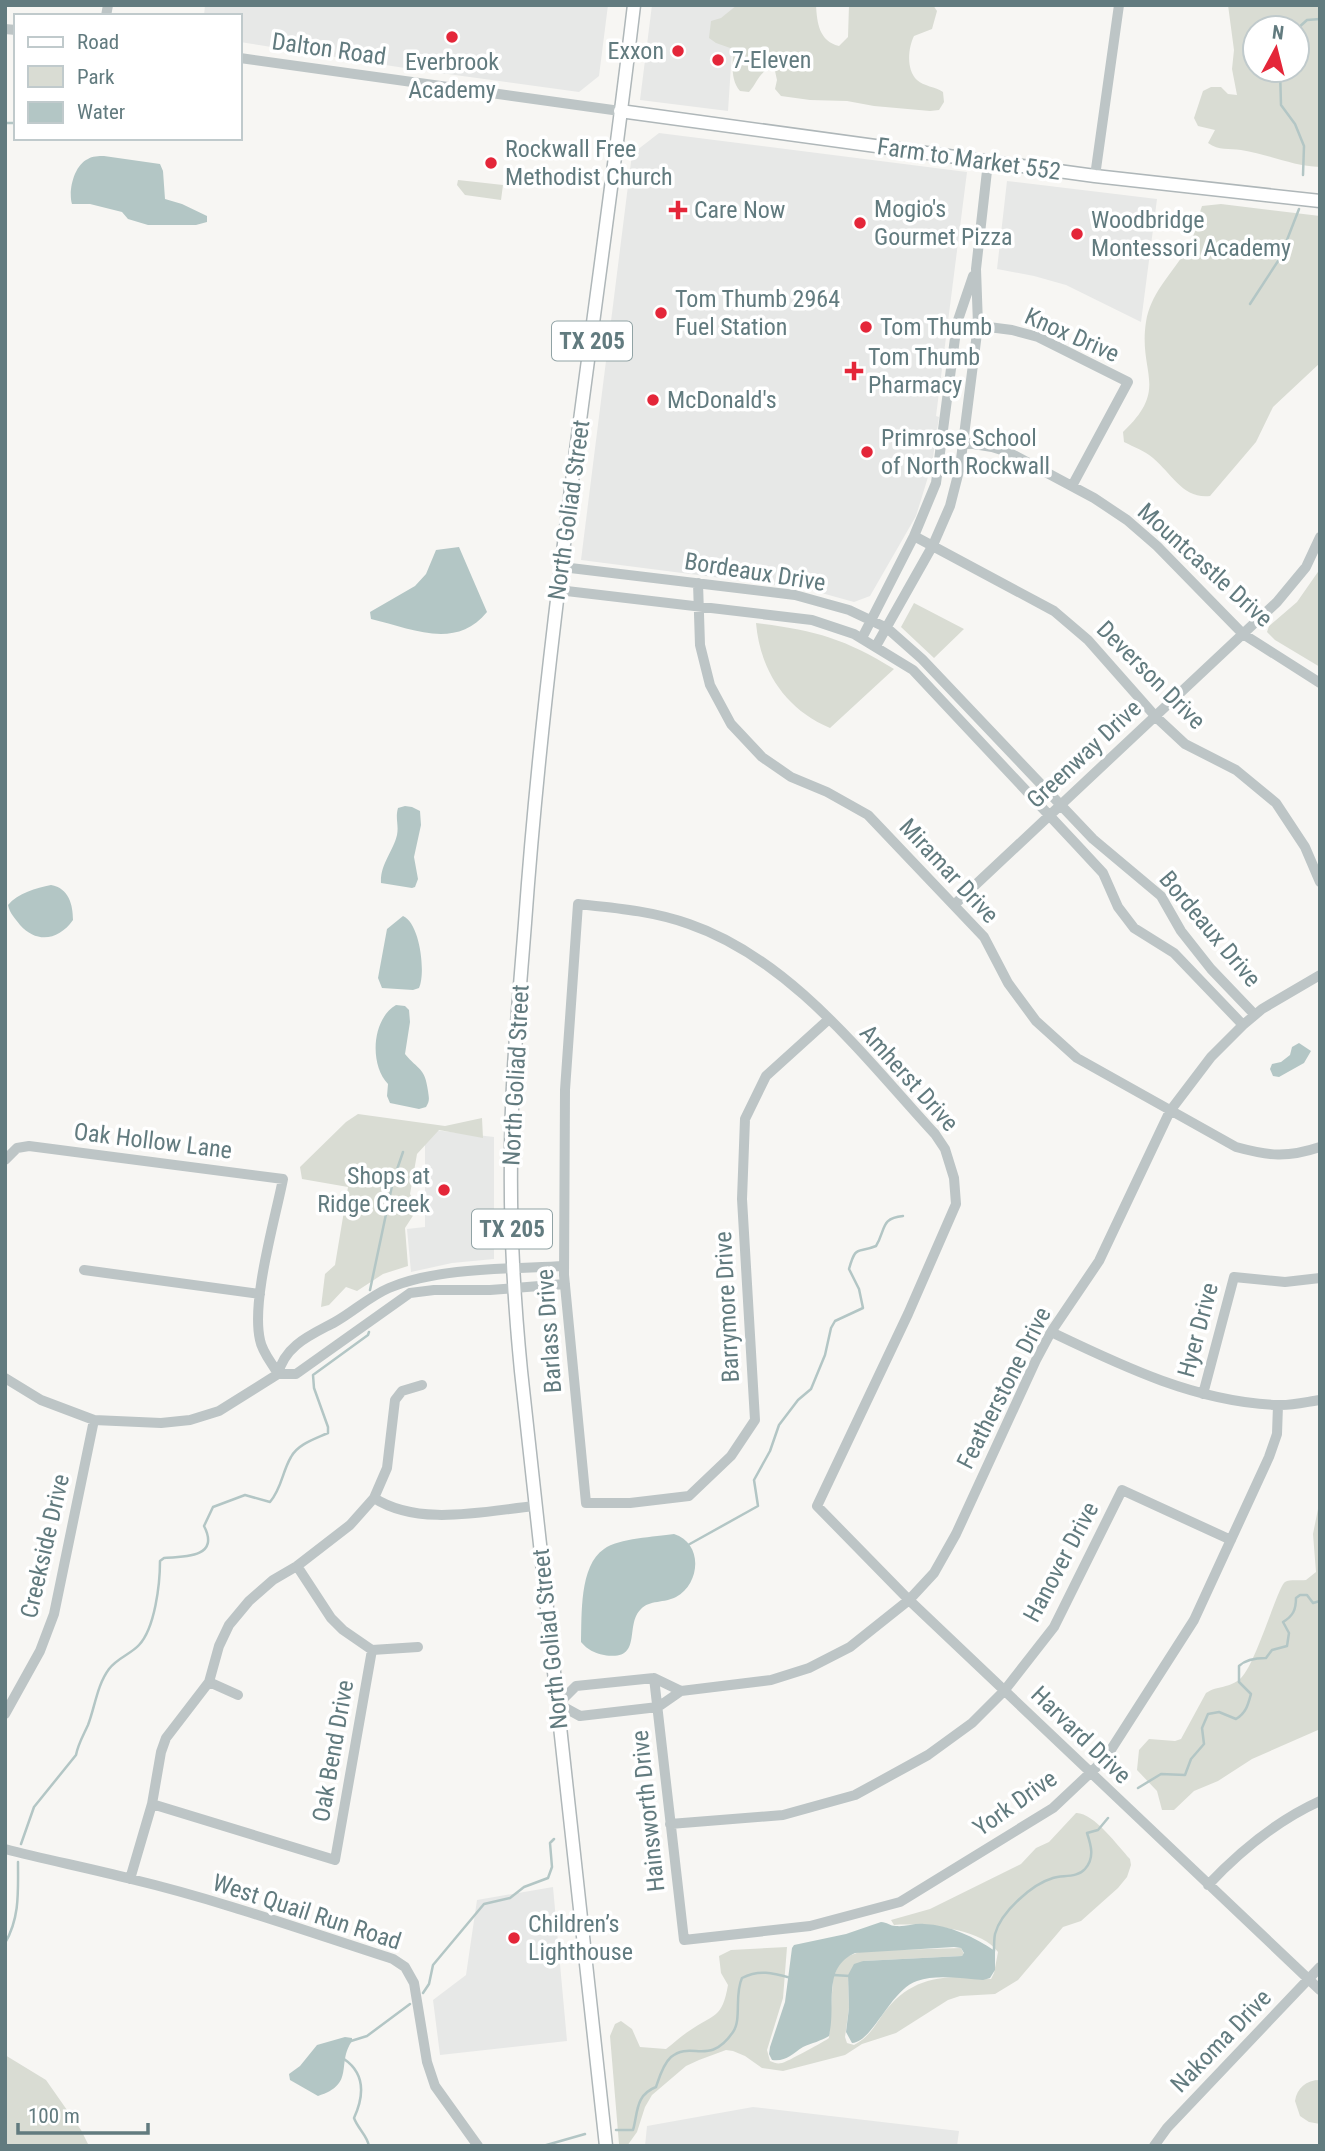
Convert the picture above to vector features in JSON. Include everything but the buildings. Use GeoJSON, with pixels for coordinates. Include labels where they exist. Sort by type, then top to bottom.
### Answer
{"type":"FeatureCollection","features":[{"type":"Feature","properties":{"kind":"main road","name":"North Goliad Street"},"geometry":{"type":"LineString","coordinates":[[606,2146],[521,1371],[511,1195],[512,1112],[534,809],[558,590],[634,5]]}},
{"type":"Feature","properties":{"kind":"main road","name":"Farm to Market 552"},"geometry":{"type":"LineString","coordinates":[[620,111],[1095,176],[1320,201]]}},
{"type":"Feature","properties":{"kind":"street"},"geometry":{"type":"LineString","coordinates":[[1095,176],[1119,5]]}},
{"type":"Feature","properties":{"kind":"street","name":"Dalton Road"},"geometry":{"type":"LineString","coordinates":[[242,58],[620,111]]}},
{"type":"Feature","properties":{"kind":"street"},"geometry":{"type":"LineString","coordinates":[[876,646],[933,545],[950,506],[961,467],[978,325],[976,269],[988,162]]}},
{"type":"Feature","properties":{"kind":"street"},"geometry":{"type":"LineString","coordinates":[[862,638],[914,536],[936,484],[957,323],[976,269]]}},
{"type":"Feature","properties":{"kind":"street","name":"Knox Drive"},"geometry":{"type":"LineString","coordinates":[[957,323],[1012,330],[1038,337],[1128,382],[1072,486]]}},
{"type":"Feature","properties":{"kind":"street","name":"Mountcastle Drive"},"geometry":{"type":"LineString","coordinates":[[943,439],[1008,452],[1094,498],[1137,528],[1157,546],[1243,634],[1320,683]]}},
{"type":"Feature","properties":{"kind":"street","name":"Deverson Drive"},"geometry":{"type":"LineString","coordinates":[[914,536],[1054,611],[1088,640],[1156,717],[1185,744],[1237,770],[1276,803],[1305,847],[1320,882]]}},
{"type":"Feature","properties":{"kind":"street","name":"Greenway Drive"},"geometry":{"type":"LineString","coordinates":[[955,904],[1292,586],[1310,559],[1320,537]]}},
{"type":"Feature","properties":{"kind":"street","name":"Bordeaux Drive"},"geometry":{"type":"LineString","coordinates":[[562,566],[795,595],[825,602],[887,628],[922,659],[1093,839],[1161,896],[1181,930],[1211,969],[1255,1015]]}},
{"type":"Feature","properties":{"kind":"street","name":"Miramar Drive"},"geometry":{"type":"LineString","coordinates":[[698,583],[700,645],[710,685],[731,724],[762,757],[791,777],[827,792],[868,815],[984,937],[1008,982],[1036,1021],[1077,1058],[1236,1146],[1264,1155],[1295,1155],[1320,1147]]}},
{"type":"Feature","properties":{"kind":"street","name":"Bordeaux Drive"},"geometry":{"type":"LineString","coordinates":[[558,590],[812,620],[862,638],[876,646],[913,670],[1103,873],[1118,907],[1134,928],[1174,953],[1243,1026]]}},
{"type":"Feature","properties":{"kind":"street"},"geometry":{"type":"LineString","coordinates":[[972,733],[983,724]]}},
{"type":"Feature","properties":{"kind":"street","name":"Amherst Drive"},"geometry":{"type":"LineString","coordinates":[[578,904],[636,910],[690,924],[740,947],[784,977],[829,1019],[935,1134],[945,1149],[954,1178],[956,1204],[908,1314],[817,1506]]}},
{"type":"Feature","properties":{"kind":"street","name":"Barlass Drive"},"geometry":{"type":"LineString","coordinates":[[578,904],[565,1090],[564,1265],[586,1503]]}},
{"type":"Feature","properties":{"kind":"street","name":"Featherstone Drive"},"geometry":{"type":"LineString","coordinates":[[558,1704],[580,1716],[658,1707],[681,1691],[771,1680],[809,1668],[850,1647],[909,1601],[934,1573],[956,1534],[1051,1332],[1099,1261],[1170,1111],[1211,1057],[1255,1015],[1320,975]]}},
{"type":"Feature","properties":{"kind":"street","name":"Barrymore Drive"},"geometry":{"type":"LineString","coordinates":[[586,1503],[629,1503],[689,1496],[731,1456],[755,1420],[742,1199],[744,1119],[766,1076],[829,1019]]}},
{"type":"Feature","properties":{"kind":"street","name":"Oak Hollow Lane"},"geometry":{"type":"LineString","coordinates":[[5,1160],[17,1148],[29,1146],[283,1179],[260,1294]]}},
{"type":"Feature","properties":{"kind":"street"},"geometry":{"type":"LineString","coordinates":[[278,1374],[281,1361],[306,1337],[387,1289],[432,1276],[564,1265]]}},
{"type":"Feature","properties":{"kind":"street"},"geometry":{"type":"LineString","coordinates":[[84,1270],[260,1294],[257,1323],[260,1344],[278,1374]]}},
{"type":"Feature","properties":{"kind":"street"},"geometry":{"type":"LineString","coordinates":[[432,1276],[434,1290]]}},
{"type":"Feature","properties":{"kind":"street","name":"Hyer Drive"},"geometry":{"type":"LineString","coordinates":[[1203,1394],[1234,1277],[1285,1282],[1320,1278]]}},
{"type":"Feature","properties":{"kind":"street"},"geometry":{"type":"LineString","coordinates":[[5,1378],[64,1411],[94,1420],[161,1423],[190,1420],[219,1411],[278,1374],[296,1374],[410,1293],[565,1284]]}},
{"type":"Feature","properties":{"kind":"street"},"geometry":{"type":"LineString","coordinates":[[1051,1332],[1158,1380],[1203,1394],[1278,1405],[1320,1400]]}},
{"type":"Feature","properties":{"kind":"street"},"geometry":{"type":"LineString","coordinates":[[130,1878],[152,1804],[166,1738],[209,1682],[219,1646],[229,1625],[248,1601],[351,1525],[374,1498],[387,1468],[395,1400],[402,1391],[422,1385]]}},
{"type":"Feature","properties":{"kind":"street","name":"York Drive"},"geometry":{"type":"LineString","coordinates":[[684,1940],[810,1926],[900,1902],[1053,1808],[1105,1759],[1194,1620],[1269,1457],[1277,1434],[1278,1405]]}},
{"type":"Feature","properties":{"kind":"street","name":"Creekside Drive"},"geometry":{"type":"LineString","coordinates":[[5,1714],[40,1651],[54,1614],[94,1420]]}},
{"type":"Feature","properties":{"kind":"street","name":"Hanover Drive"},"geometry":{"type":"LineString","coordinates":[[670,1824],[783,1815],[855,1795],[928,1755],[972,1723],[1004,1691],[1054,1628],[1122,1490],[1231,1540]]}},
{"type":"Feature","properties":{"kind":"street"},"geometry":{"type":"LineString","coordinates":[[374,1498],[390,1508],[423,1515],[535,1506]]}},
{"type":"Feature","properties":{"kind":"street","name":"Harvard Drive"},"geometry":{"type":"LineString","coordinates":[[817,1506],[909,1601],[1320,1990]]}},
{"type":"Feature","properties":{"kind":"street"},"geometry":{"type":"LineString","coordinates":[[297,1566],[331,1618],[372,1650],[418,1647]]}},
{"type":"Feature","properties":{"kind":"street","name":"Oak Bend Drive"},"geometry":{"type":"LineString","coordinates":[[152,1804],[335,1860],[372,1650]]}},
{"type":"Feature","properties":{"kind":"street"},"geometry":{"type":"LineString","coordinates":[[558,1704],[576,1686],[654,1678],[681,1691]]}},
{"type":"Feature","properties":{"kind":"street","name":"Hainsworth Drive"},"geometry":{"type":"LineString","coordinates":[[654,1678],[684,1940]]}},
{"type":"Feature","properties":{"kind":"street"},"geometry":{"type":"LineString","coordinates":[[209,1682],[238,1695]]}},
{"type":"Feature","properties":{"kind":"street"},"geometry":{"type":"LineString","coordinates":[[1208,1885],[1239,1853],[1276,1825],[1320,1801]]}},
{"type":"Feature","properties":{"kind":"street","name":"West Quail Run Road"},"geometry":{"type":"LineString","coordinates":[[5,1849],[85,1870],[130,1878],[281,1922],[393,1959],[405,1967],[414,1983],[427,2062],[435,2086],[478,2146]]}},
{"type":"Feature","properties":{"kind":"street","name":"Nakoma Drive"},"geometry":{"type":"LineString","coordinates":[[1154,2146],[1167,2128],[1320,1967]]}},
{"type":"Feature","properties":{"kind":"shaded area"},"geometry":{"type":"Polygon","coordinates":[[[205,5],[608,5],[599,76],[579,92],[242,42],[242,14],[204,14],[205,5]]]}},
{"type":"Feature","properties":{"kind":"shaded area"},"geometry":{"type":"Polygon","coordinates":[[[652,5],[735,5],[728,111],[640,100],[652,5]]]}},
{"type":"Feature","properties":{"kind":"shaded area"},"geometry":{"type":"Polygon","coordinates":[[[659,133],[967,172],[932,464],[916,516],[870,596],[854,602],[807,589],[581,560],[632,154],[659,133]]]}},
{"type":"Feature","properties":{"kind":"shaded area","name":"Woodbridge Montessori Academy"},"geometry":{"type":"Polygon","coordinates":[[[1007,181],[1157,199],[1141,322],[1066,285],[997,269],[1007,181]]]}},
{"type":"Feature","properties":{"kind":"shaded area"},"geometry":{"type":"Polygon","coordinates":[[[425,1129],[494,1137],[494,1259],[452,1263],[411,1272],[407,1229],[425,1227],[425,1129]]]}},
{"type":"Feature","properties":{"kind":"shaded area","name":"Children’s Lighthouse"},"geometry":{"type":"Polygon","coordinates":[[[553,1887],[567,2041],[440,2055],[433,2000],[466,1975],[477,1900],[553,1887]]]}},
{"type":"Feature","properties":{"kind":"shaded area"},"geometry":{"type":"Polygon","coordinates":[[[753,2107],[959,2131],[957,2146],[645,2146],[647,2126],[753,2107]]]}},
{"type":"Feature","properties":{"kind":"green space"},"geometry":{"type":"Polygon","coordinates":[[[737,5],[816,5],[818,25],[823,36],[839,46],[848,37],[849,5],[933,5],[937,11],[932,29],[914,36],[909,53],[910,65],[917,80],[943,92],[944,102],[939,110],[930,111],[781,96],[775,89],[775,71],[766,70],[749,92],[740,91],[733,76],[733,49],[709,38],[711,21],[721,18],[737,5]]]}},
{"type":"Feature","properties":{"kind":"green space"},"geometry":{"type":"Polygon","coordinates":[[[1228,5],[1320,5],[1320,167],[1237,149],[1220,148],[1208,143],[1215,130],[1198,126],[1194,118],[1203,91],[1211,87],[1221,87],[1228,94],[1237,95],[1232,69],[1234,50],[1228,5]]]}},
{"type":"Feature","properties":{"kind":"green space"},"geometry":{"type":"Polygon","coordinates":[[[458,180],[503,185],[501,200],[465,195],[457,185],[458,180]]]}},
{"type":"Feature","properties":{"kind":"green space"},"geometry":{"type":"Polygon","coordinates":[[[1221,204],[1320,216],[1320,363],[1273,407],[1256,442],[1210,496],[1201,496],[1185,490],[1150,456],[1124,442],[1123,432],[1137,417],[1149,391],[1145,340],[1146,322],[1153,300],[1191,242],[1202,206],[1221,204]]]}},
{"type":"Feature","properties":{"kind":"green space"},"geometry":{"type":"Polygon","coordinates":[[[1320,569],[1320,667],[1275,640],[1267,632],[1269,626],[1297,602],[1320,569]]]}},
{"type":"Feature","properties":{"kind":"green space"},"geometry":{"type":"Polygon","coordinates":[[[914,603],[964,629],[934,658],[901,627],[914,603]]]}},
{"type":"Feature","properties":{"kind":"green space"},"geometry":{"type":"Polygon","coordinates":[[[756,623],[828,637],[894,669],[830,728],[800,710],[778,686],[763,657],[756,623]]]}},
{"type":"Feature","properties":{"kind":"green space"},"geometry":{"type":"Polygon","coordinates":[[[358,1114],[445,1126],[482,1118],[483,1138],[439,1130],[417,1154],[410,1194],[418,1208],[405,1228],[408,1266],[383,1274],[357,1291],[346,1287],[329,1305],[321,1307],[325,1274],[335,1265],[348,1187],[302,1179],[300,1167],[346,1122],[358,1114]]]}},
{"type":"Feature","properties":{"kind":"green space"},"geometry":{"type":"Polygon","coordinates":[[[1320,1499],[1320,1727],[1252,1759],[1218,1781],[1194,1791],[1174,1810],[1162,1810],[1157,1791],[1137,1770],[1139,1750],[1149,1739],[1181,1739],[1206,1693],[1237,1681],[1247,1670],[1285,1582],[1306,1580],[1316,1572],[1313,1534],[1320,1499]]]}},
{"type":"Feature","properties":{"kind":"green space"},"geometry":{"type":"Polygon","coordinates":[[[1076,1813],[1090,1818],[1130,1859],[1127,1877],[1081,1921],[1063,1927],[1018,1980],[995,1994],[960,1996],[948,2000],[896,2033],[862,2044],[845,2055],[783,2071],[762,2068],[745,2056],[726,2050],[699,2060],[686,2066],[652,2095],[637,2132],[627,2146],[619,2144],[610,2036],[615,2024],[621,2021],[632,2029],[640,2047],[666,2049],[720,2010],[728,1985],[721,1973],[719,1956],[731,1950],[787,1947],[783,1998],[767,2050],[770,2061],[782,2063],[829,2038],[833,1978],[839,1964],[846,1957],[862,1951],[961,1948],[964,1954],[962,1956],[863,1961],[848,1975],[849,2008],[845,2037],[847,2043],[854,2045],[867,2035],[894,2001],[918,1984],[959,1977],[991,1979],[994,1973],[998,1952],[979,1937],[935,1926],[894,1925],[891,1920],[930,1909],[1021,1864],[1036,1848],[1049,1842],[1076,1813]]]}},
{"type":"Feature","properties":{"kind":"green space"},"geometry":{"type":"Polygon","coordinates":[[[5,2055],[46,2080],[89,2146],[5,2146],[5,2055]]]}},
{"type":"Feature","properties":{"kind":"green space"},"geometry":{"type":"Polygon","coordinates":[[[1320,2080],[1320,2124],[1309,2122],[1300,2116],[1295,2101],[1303,2086],[1310,2081],[1320,2080]]]}},
{"type":"Feature","properties":{"kind":"water"},"geometry":{"type":"Polygon","coordinates":[[[104,156],[160,164],[165,199],[207,216],[207,222],[196,225],[148,225],[128,219],[122,212],[90,204],[72,204],[72,186],[79,167],[90,158],[104,156]]]}},
{"type":"Feature","properties":{"kind":"water"},"geometry":{"type":"Polygon","coordinates":[[[459,547],[487,612],[474,624],[461,631],[432,634],[371,619],[370,612],[415,586],[426,574],[436,550],[459,547]]]}},
{"type":"Feature","properties":{"kind":"water"},"geometry":{"type":"Polygon","coordinates":[[[405,806],[420,811],[421,825],[414,857],[418,879],[412,888],[381,883],[383,870],[397,835],[398,808],[405,806]]]}},
{"type":"Feature","properties":{"kind":"water"},"geometry":{"type":"Polygon","coordinates":[[[51,885],[66,893],[73,920],[55,935],[33,935],[20,925],[8,905],[22,894],[51,885]]]}},
{"type":"Feature","properties":{"kind":"water"},"geometry":{"type":"Polygon","coordinates":[[[403,916],[414,928],[420,949],[422,971],[419,988],[382,988],[378,978],[387,929],[403,916]]]}},
{"type":"Feature","properties":{"kind":"water"},"geometry":{"type":"Polygon","coordinates":[[[396,1005],[405,1006],[409,1010],[405,1054],[423,1073],[427,1083],[428,1103],[426,1107],[419,1109],[390,1103],[387,1096],[388,1084],[378,1065],[378,1031],[382,1020],[396,1005]]]}},
{"type":"Feature","properties":{"kind":"water"},"geometry":{"type":"Polygon","coordinates":[[[1299,1043],[1311,1051],[1304,1063],[1279,1077],[1273,1076],[1270,1069],[1272,1064],[1281,1062],[1290,1055],[1292,1047],[1299,1043]]]}},
{"type":"Feature","properties":{"kind":"water"},"geometry":{"type":"Polygon","coordinates":[[[674,1534],[690,1546],[694,1554],[694,1573],[690,1583],[676,1597],[648,1604],[641,1609],[636,1616],[629,1648],[624,1653],[616,1656],[604,1655],[589,1649],[581,1642],[582,1605],[586,1579],[596,1557],[604,1549],[619,1542],[674,1534]]]}},
{"type":"Feature","properties":{"kind":"water"},"geometry":{"type":"Polygon","coordinates":[[[881,1922],[896,1926],[934,1925],[961,1933],[995,1951],[995,1970],[990,1978],[983,1980],[941,1977],[917,1981],[907,1986],[867,2034],[852,2043],[846,2032],[849,2008],[848,1975],[854,1964],[863,1961],[962,1956],[964,1953],[961,1948],[954,1947],[855,1953],[844,1960],[834,1978],[829,2036],[803,2047],[785,2059],[772,2060],[770,2047],[785,2002],[794,1945],[846,1934],[881,1922]]]}},
{"type":"Feature","properties":{"kind":"water"},"geometry":{"type":"Polygon","coordinates":[[[345,2037],[352,2038],[352,2041],[337,2086],[318,2096],[290,2080],[289,2074],[300,2066],[317,2045],[345,2037]]]}},
{"type":"Feature","properties":{"kind":"waterway"},"geometry":{"type":"LineString","coordinates":[[1311,20],[1320,19]]}},
{"type":"Feature","properties":{"kind":"waterway"},"geometry":{"type":"LineString","coordinates":[[1280,84],[1281,105],[1295,124],[1304,146],[1303,175]]}},
{"type":"Feature","properties":{"kind":"waterway"},"geometry":{"type":"LineString","coordinates":[[5,123],[14,123]]}},
{"type":"Feature","properties":{"kind":"waterway"},"geometry":{"type":"LineString","coordinates":[[1250,304],[1280,258],[1299,209]]}},
{"type":"Feature","properties":{"kind":"waterway"},"geometry":{"type":"LineString","coordinates":[[370,1290],[393,1181],[403,1152]]}},
{"type":"Feature","properties":{"kind":"waterway"},"geometry":{"type":"LineString","coordinates":[[688,1545],[758,1506],[754,1480],[770,1451],[779,1425],[798,1400],[811,1389],[835,1321],[863,1308],[859,1289],[849,1269],[854,1256],[858,1251],[876,1246],[887,1222],[903,1216]]}},
{"type":"Feature","properties":{"kind":"waterway"},"geometry":{"type":"LineString","coordinates":[[21,1844],[34,1807],[76,1755],[105,1675],[112,1665],[136,1648],[149,1628],[156,1605],[160,1561],[164,1558],[191,1556],[204,1549],[208,1544],[204,1526],[213,1507],[245,1495],[270,1502],[294,1452],[307,1442],[328,1433],[314,1388],[313,1375],[369,1332]]}},
{"type":"Feature","properties":{"kind":"waterway"},"geometry":{"type":"LineString","coordinates":[[1138,1788],[1161,1774],[1185,1775],[1191,1759],[1204,1744],[1202,1728],[1208,1714],[1219,1712],[1236,1719],[1246,1708],[1251,1694],[1239,1682],[1239,1666],[1251,1659],[1266,1658],[1272,1650],[1287,1646],[1289,1633],[1283,1622],[1293,1612],[1296,1598],[1307,1595],[1313,1603],[1320,1601]]}},
{"type":"Feature","properties":{"kind":"waterway"},"geometry":{"type":"LineString","coordinates":[[994,1951],[998,1926],[1010,1908],[1045,1881],[1082,1872],[1091,1856],[1087,1833],[1098,1830],[1108,1818]]}},
{"type":"Feature","properties":{"kind":"waterway"},"geometry":{"type":"LineString","coordinates":[[423,1993],[429,1984],[433,1965],[484,1904],[510,1898],[524,1887],[548,1878],[552,1867],[550,1843],[554,1839]]}},
{"type":"Feature","properties":{"kind":"waterway"},"geometry":{"type":"LineString","coordinates":[[5,1943],[16,1914],[18,1862]]}},
{"type":"Feature","properties":{"kind":"waterway"},"geometry":{"type":"LineString","coordinates":[[616,2130],[633,2130],[641,2100],[649,2090],[656,2087],[671,2057],[679,2052],[708,2051],[716,2048],[733,2032],[736,2027],[738,1992],[742,1978],[760,1973],[791,1978]]}},
{"type":"Feature","properties":{"kind":"waterway"},"geometry":{"type":"LineString","coordinates":[[833,1975],[850,1976]]}},
{"type":"Feature","properties":{"kind":"waterway"},"geometry":{"type":"LineString","coordinates":[[351,2041],[367,2036],[410,2004]]}},
{"type":"Feature","properties":{"kind":"waterway"},"geometry":{"type":"LineString","coordinates":[[344,2059],[359,2078],[361,2094],[354,2118],[369,2146]]}},
{"type":"Feature","properties":{"kind":"waterway"},"geometry":{"type":"LineString","coordinates":[[543,2146],[585,2134]]}},
{"type":"Feature","properties":{"kind":"place","name":"Everbrook Academy"},"geometry":{"type":"Point","coordinates":[452,37]}},
{"type":"Feature","properties":{"kind":"place","name":"Exxon"},"geometry":{"type":"Point","coordinates":[678,51]}},
{"type":"Feature","properties":{"kind":"place","name":"7-Eleven"},"geometry":{"type":"Point","coordinates":[718,60]}},
{"type":"Feature","properties":{"kind":"place","name":"Rockwall Free Methodist Church"},"geometry":{"type":"Point","coordinates":[491,163]}},
{"type":"Feature","properties":{"kind":"place","name":"Care Now"},"geometry":{"type":"Point","coordinates":[678,210]}},
{"type":"Feature","properties":{"kind":"place","name":"Mogio's Gourmet Pizza"},"geometry":{"type":"Point","coordinates":[860,223]}},
{"type":"Feature","properties":{"kind":"place","name":"Woodbridge Montessori Academy"},"geometry":{"type":"Point","coordinates":[1077,234]}},
{"type":"Feature","properties":{"kind":"place","name":"Tom Thumb 2964 Fuel Station"},"geometry":{"type":"Point","coordinates":[661,313]}},
{"type":"Feature","properties":{"kind":"place","name":"Tom Thumb"},"geometry":{"type":"Point","coordinates":[866,327]}},
{"type":"Feature","properties":{"kind":"place","name":"Tom Thumb Pharmacy"},"geometry":{"type":"Point","coordinates":[854,371]}},
{"type":"Feature","properties":{"kind":"place","name":"McDonald's"},"geometry":{"type":"Point","coordinates":[653,400]}},
{"type":"Feature","properties":{"kind":"place","name":"Primrose School of North Rockwall"},"geometry":{"type":"Point","coordinates":[867,452]}},
{"type":"Feature","properties":{"kind":"place","name":"Shops at Ridge Creek"},"geometry":{"type":"Point","coordinates":[444,1190]}},
{"type":"Feature","properties":{"kind":"place","name":"Children’s Lighthouse"},"geometry":{"type":"Point","coordinates":[514,1938]}}]}
